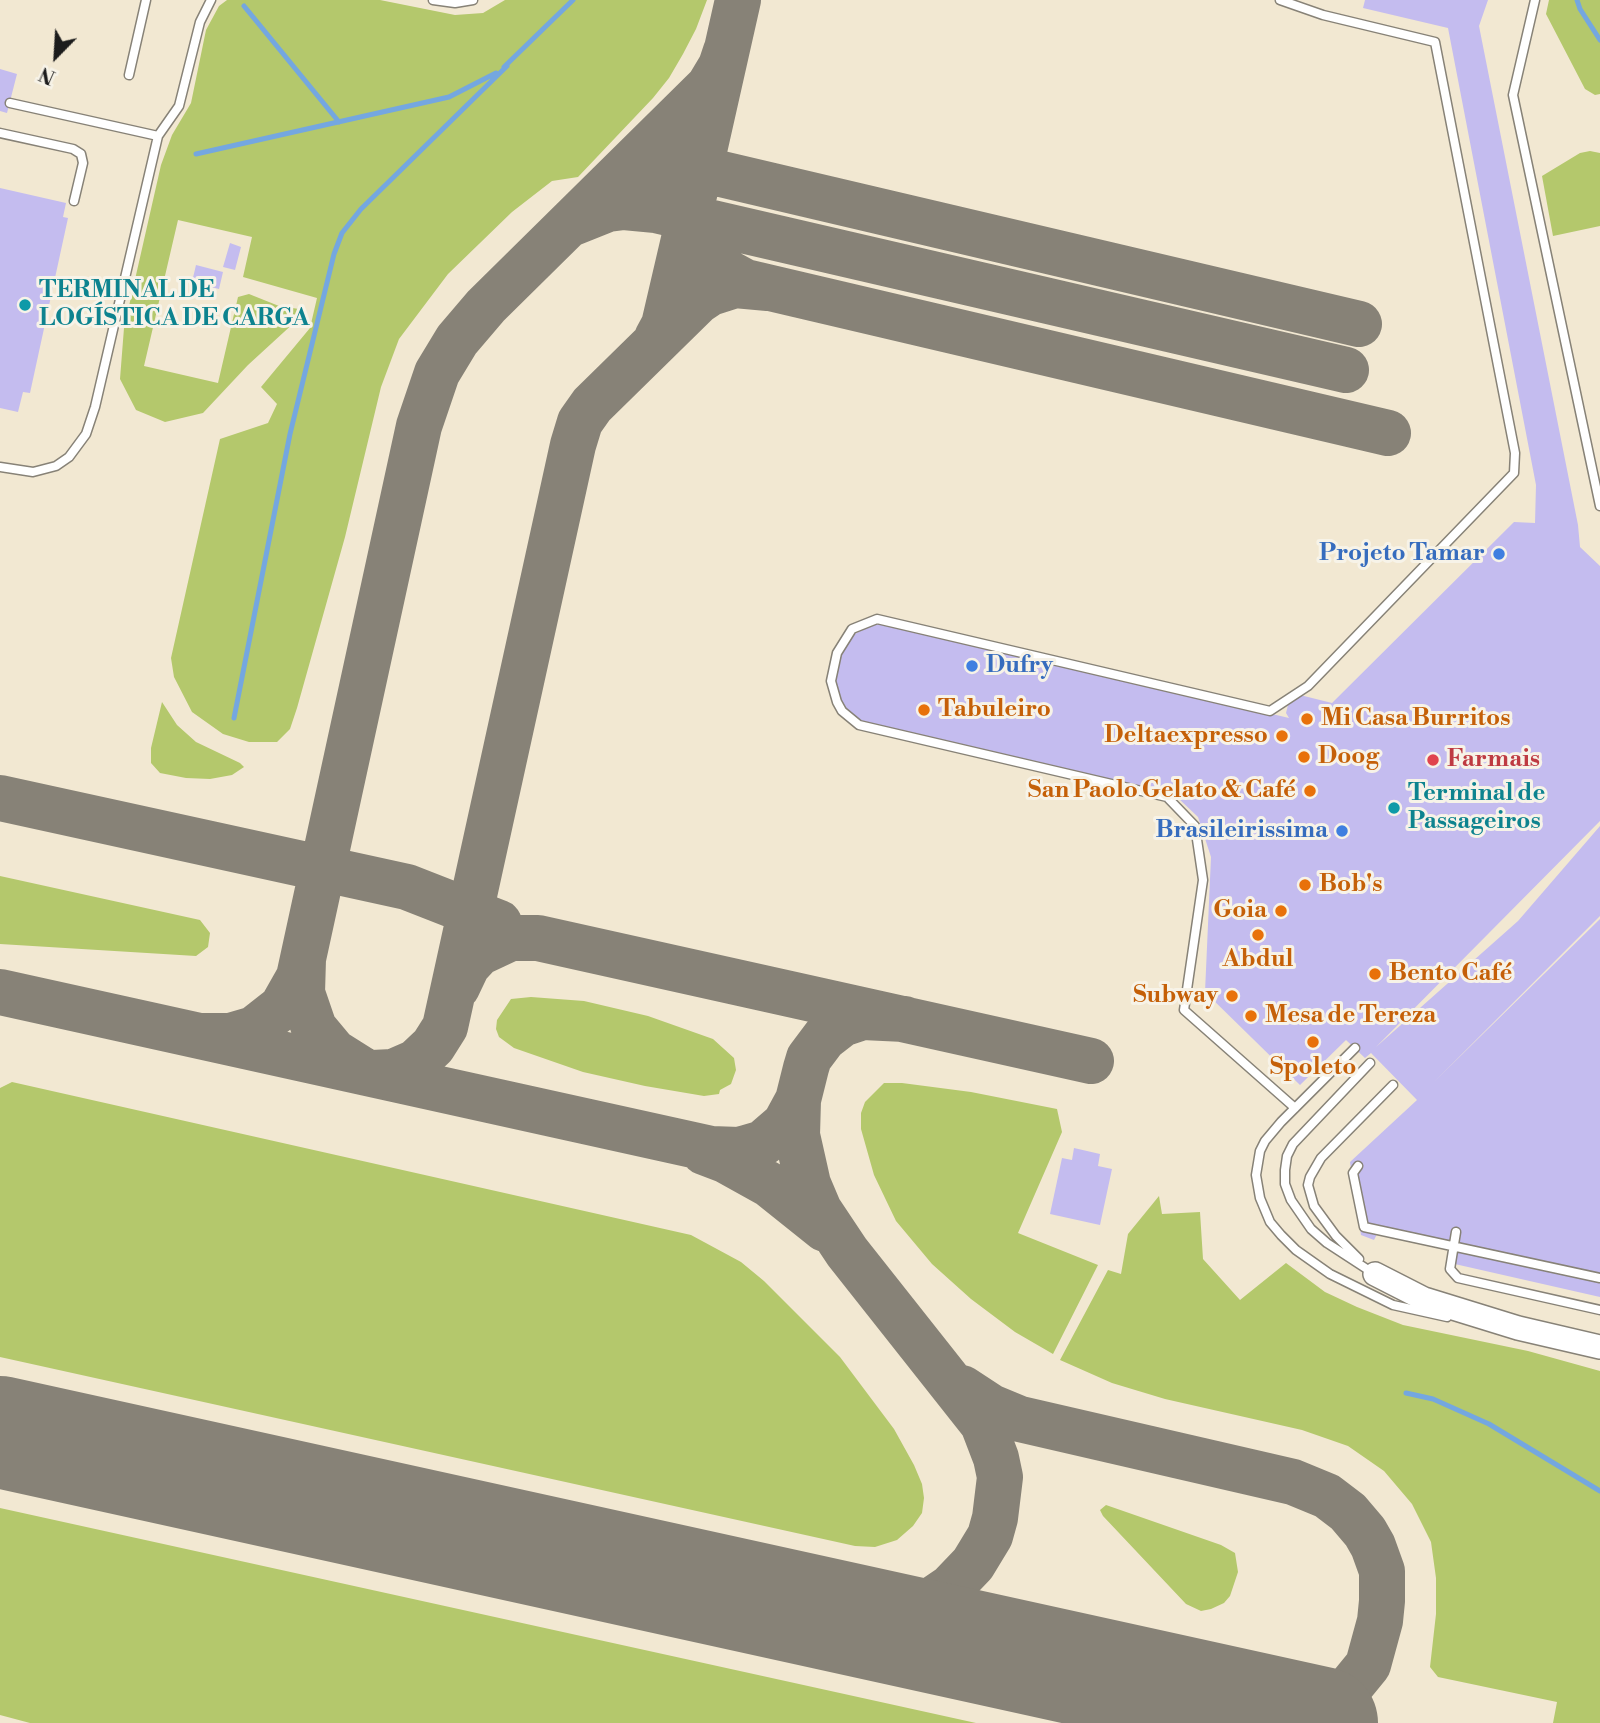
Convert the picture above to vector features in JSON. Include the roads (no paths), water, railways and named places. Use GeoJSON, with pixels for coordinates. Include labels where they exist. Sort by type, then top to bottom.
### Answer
{"type":"FeatureCollection","features":[{"type":"Feature","properties":{"kind":"main road"},"geometry":{"type":"LineString","coordinates":[[1376,1274],[1424,1299],[1518,1328],[1600,1347]]}},
{"type":"Feature","properties":{"kind":"lane"},"geometry":{"type":"LineString","coordinates":[[129,75],[146,0]]}},
{"type":"Feature","properties":{"kind":"lane"},"geometry":{"type":"LineString","coordinates":[[0,467],[33,472],[57,466],[69,457],[86,434],[95,407],[158,136],[179,106],[200,22],[211,0]]}},
{"type":"Feature","properties":{"kind":"lane"},"geometry":{"type":"LineString","coordinates":[[433,0],[455,3],[473,0]]}},
{"type":"Feature","properties":{"kind":"lane"},"geometry":{"type":"LineString","coordinates":[[1280,0],[1323,15],[1435,42],[1515,453],[1514,473],[1308,686],[1270,711],[877,619],[852,629],[837,653],[831,681],[842,711],[859,725],[1167,797],[1195,826],[1203,880],[1184,1010],[1295,1108]]}},
{"type":"Feature","properties":{"kind":"lane"},"geometry":{"type":"LineString","coordinates":[[1535,0],[1513,95],[1600,506]]}},
{"type":"Feature","properties":{"kind":"lane"},"geometry":{"type":"LineString","coordinates":[[10,103],[158,136]]}},
{"type":"Feature","properties":{"kind":"lane"},"geometry":{"type":"LineString","coordinates":[[0,133],[72,149],[81,154],[82,163],[74,201]]}},
{"type":"Feature","properties":{"kind":"lane"},"geometry":{"type":"LineString","coordinates":[[1355,1048],[1265,1141],[1260,1151],[1256,1175],[1256,1186],[1264,1211],[1296,1250],[1350,1286],[1393,1305],[1420,1312],[1518,1328]]}},
{"type":"Feature","properties":{"kind":"lane"},"geometry":{"type":"LineString","coordinates":[[1370,1063],[1293,1144],[1287,1156],[1285,1184],[1291,1200],[1311,1229],[1327,1243],[1376,1274]]}},
{"type":"Feature","properties":{"kind":"lane"},"geometry":{"type":"LineString","coordinates":[[1376,1274],[1336,1236],[1322,1218],[1314,1206],[1308,1185],[1313,1167],[1321,1157],[1393,1085]]}},
{"type":"Feature","properties":{"kind":"lane"},"geometry":{"type":"LineString","coordinates":[[1358,1166],[1353,1173],[1364,1227],[1600,1278]]}},
{"type":"Feature","properties":{"kind":"lane"},"geometry":{"type":"LineString","coordinates":[[1456,1232],[1450,1269],[1458,1278],[1600,1310]]}},
{"type":"Feature","properties":{"kind":"lane"},"geometry":{"type":"LineString","coordinates":[[1549,1291],[1560,1302]]}},
{"type":"Feature","properties":{"kind":"waterway"},"geometry":{"type":"LineString","coordinates":[[504,67],[573,0]]}},
{"type":"Feature","properties":{"kind":"waterway"},"geometry":{"type":"LineString","coordinates":[[1577,0],[1600,40]]}},
{"type":"Feature","properties":{"kind":"waterway"},"geometry":{"type":"LineString","coordinates":[[244,6],[339,122]]}},
{"type":"Feature","properties":{"kind":"waterway"},"geometry":{"type":"LineString","coordinates":[[234,718],[290,434],[334,254],[342,233],[361,209],[507,66]]}},
{"type":"Feature","properties":{"kind":"waterway"},"geometry":{"type":"LineString","coordinates":[[196,154],[449,97],[496,73]]}},
{"type":"Feature","properties":{"kind":"waterway"},"geometry":{"type":"LineString","coordinates":[[1406,1393],[1433,1399],[1489,1424],[1600,1491]]}},
{"type":"Feature","properties":{"kind":"place","name":"TERMINAL DE LOGÍSTICA DE CARGA"},"geometry":{"type":"Point","coordinates":[25,305]}},
{"type":"Feature","properties":{"kind":"place","name":"Projeto Tamar"},"geometry":{"type":"Point","coordinates":[1499,554]}},
{"type":"Feature","properties":{"kind":"place","name":"Dufry"},"geometry":{"type":"Point","coordinates":[972,666]}},
{"type":"Feature","properties":{"kind":"place","name":"Tabuleiro"},"geometry":{"type":"Point","coordinates":[924,710]}},
{"type":"Feature","properties":{"kind":"place","name":"Mi Casa Burritos"},"geometry":{"type":"Point","coordinates":[1307,719]}},
{"type":"Feature","properties":{"kind":"place","name":"Deltaexpresso"},"geometry":{"type":"Point","coordinates":[1282,736]}},
{"type":"Feature","properties":{"kind":"place","name":"Doog"},"geometry":{"type":"Point","coordinates":[1304,757]}},
{"type":"Feature","properties":{"kind":"place","name":"Farmais"},"geometry":{"type":"Point","coordinates":[1433,760]}},
{"type":"Feature","properties":{"kind":"place","name":"San Paolo Gelato & Café"},"geometry":{"type":"Point","coordinates":[1310,791]}},
{"type":"Feature","properties":{"kind":"place","name":"Terminal de Passageiros"},"geometry":{"type":"Point","coordinates":[1394,808]}},
{"type":"Feature","properties":{"kind":"place","name":"Brasileirissima"},"geometry":{"type":"Point","coordinates":[1342,831]}},
{"type":"Feature","properties":{"kind":"place","name":"Bob's"},"geometry":{"type":"Point","coordinates":[1305,885]}},
{"type":"Feature","properties":{"kind":"place","name":"Goia"},"geometry":{"type":"Point","coordinates":[1281,911]}},
{"type":"Feature","properties":{"kind":"place","name":"Abdul"},"geometry":{"type":"Point","coordinates":[1258,935]}},
{"type":"Feature","properties":{"kind":"place","name":"Bento Café"},"geometry":{"type":"Point","coordinates":[1375,974]}},
{"type":"Feature","properties":{"kind":"place","name":"Subway"},"geometry":{"type":"Point","coordinates":[1232,996]}},
{"type":"Feature","properties":{"kind":"place","name":"Mesa de Tereza"},"geometry":{"type":"Point","coordinates":[1251,1016]}},
{"type":"Feature","properties":{"kind":"place","name":"Spoleto"},"geometry":{"type":"Point","coordinates":[1313,1042]}}]}
